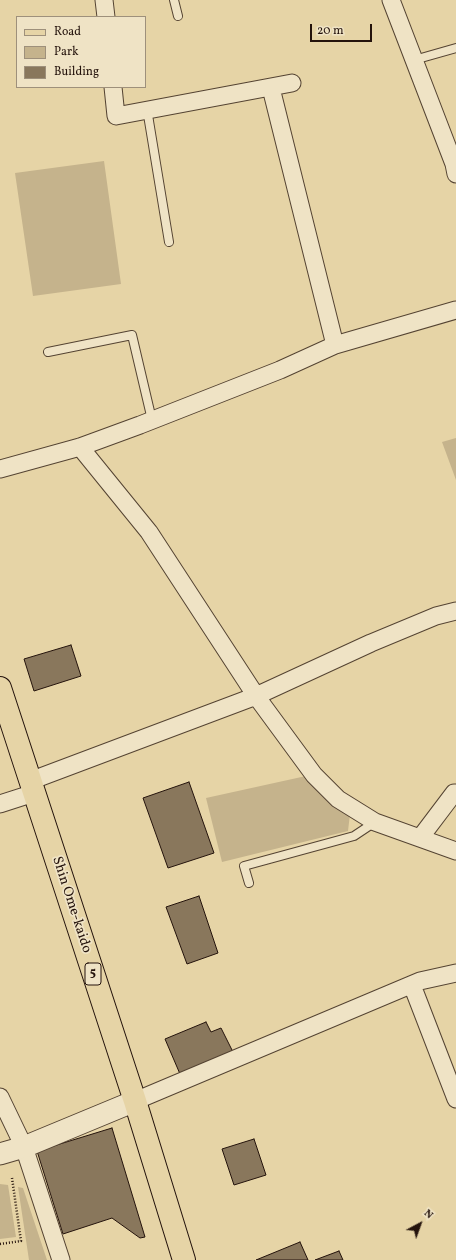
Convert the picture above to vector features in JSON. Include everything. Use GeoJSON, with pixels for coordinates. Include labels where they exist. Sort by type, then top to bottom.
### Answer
{"type":"FeatureCollection","features":[{"type":"Feature","properties":{"kind":"main road","name":"Shin Ome-kaido"},"geometry":{"type":"LineString","coordinates":[[0,688],[135,1101],[184,1260]]}},
{"type":"Feature","properties":{"kind":"street"},"geometry":{"type":"LineString","coordinates":[[104,0],[106,16]]}},
{"type":"Feature","properties":{"kind":"street"},"geometry":{"type":"LineString","coordinates":[[391,0],[454,164],[456,174]]}},
{"type":"Feature","properties":{"kind":"street"},"geometry":{"type":"LineString","coordinates":[[113,88],[116,116],[292,83]]}},
{"type":"Feature","properties":{"kind":"street"},"geometry":{"type":"LineString","coordinates":[[271,88],[335,345]]}},
{"type":"Feature","properties":{"kind":"street"},"geometry":{"type":"LineString","coordinates":[[0,469],[80,446],[152,420],[280,370],[335,345],[456,310]]}},
{"type":"Feature","properties":{"kind":"street"},"geometry":{"type":"LineString","coordinates":[[80,446],[149,532],[256,696],[314,775],[338,799],[375,822],[456,852]]}},
{"type":"Feature","properties":{"kind":"street"},"geometry":{"type":"LineString","coordinates":[[0,804],[32,787],[256,696],[371,643],[436,616],[456,611]]}},
{"type":"Feature","properties":{"kind":"street"},"geometry":{"type":"LineString","coordinates":[[420,838],[456,792]]}},
{"type":"Feature","properties":{"kind":"street"},"geometry":{"type":"LineString","coordinates":[[0,1154],[24,1147],[420,981],[456,973]]}},
{"type":"Feature","properties":{"kind":"street"},"geometry":{"type":"LineString","coordinates":[[412,985],[456,1099]]}},
{"type":"Feature","properties":{"kind":"street"},"geometry":{"type":"LineString","coordinates":[[0,1097],[24,1147],[61,1260]]}},
{"type":"Feature","properties":{"kind":"lane"},"geometry":{"type":"LineString","coordinates":[[174,0],[178,16]]}},
{"type":"Feature","properties":{"kind":"lane"},"geometry":{"type":"LineString","coordinates":[[414,60],[456,48]]}},
{"type":"Feature","properties":{"kind":"lane"},"geometry":{"type":"LineString","coordinates":[[147,109],[169,242]]}},
{"type":"Feature","properties":{"kind":"lane"},"geometry":{"type":"LineString","coordinates":[[48,352],[132,335],[152,420]]}},
{"type":"Feature","properties":{"kind":"lane"},"geometry":{"type":"LineString","coordinates":[[249,883],[244,866],[354,836],[375,822]]}},
{"type":"Feature","properties":{"kind":"path"},"geometry":{"type":"LineString","coordinates":[[0,1244],[21,1241],[12,1178]]}},
{"type":"Feature","properties":{"kind":"green space"},"geometry":{"type":"Polygon","coordinates":[[[104,161],[121,284],[33,296],[15,173],[104,161]]]}},
{"type":"Feature","properties":{"kind":"green space"},"geometry":{"type":"Polygon","coordinates":[[[456,438],[456,480],[442,442],[456,438]]]}},
{"type":"Feature","properties":{"kind":"green space"},"geometry":{"type":"Polygon","coordinates":[[[306,776],[350,814],[348,831],[222,862],[206,798],[306,776]]]}},
{"type":"Feature","properties":{"kind":"green space"},"geometry":{"type":"Polygon","coordinates":[[[0,1184],[8,1185],[16,1237],[0,1239],[0,1184]]]}},
{"type":"Feature","properties":{"kind":"green space"},"geometry":{"type":"Polygon","coordinates":[[[18,1187],[23,1188],[47,1260],[29,1260],[18,1187]]]}},
{"type":"Feature","properties":{"kind":"building"},"geometry":{"type":"Polygon","coordinates":[[[71,645],[81,676],[34,691],[24,659],[71,645]]]}},
{"type":"Feature","properties":{"kind":"building"},"geometry":{"type":"Polygon","coordinates":[[[189,782],[214,853],[168,868],[143,798],[189,782]]]}},
{"type":"Feature","properties":{"kind":"building"},"geometry":{"type":"Polygon","coordinates":[[[199,896],[218,953],[187,964],[166,907],[199,896]]]}},
{"type":"Feature","properties":{"kind":"building"},"geometry":{"type":"Polygon","coordinates":[[[206,1022],[211,1032],[221,1028],[233,1052],[180,1074],[165,1039],[206,1022]]]}},
{"type":"Feature","properties":{"kind":"building"},"geometry":{"type":"Polygon","coordinates":[[[112,1128],[145,1237],[140,1238],[112,1218],[63,1234],[37,1151],[112,1128]]]}},
{"type":"Feature","properties":{"kind":"building"},"geometry":{"type":"Polygon","coordinates":[[[254,1139],[266,1175],[234,1185],[222,1149],[254,1139]]]}},
{"type":"Feature","properties":{"kind":"building"},"geometry":{"type":"Polygon","coordinates":[[[300,1242],[308,1260],[256,1260],[300,1242]]]}},
{"type":"Feature","properties":{"kind":"building"},"geometry":{"type":"Polygon","coordinates":[[[339,1251],[343,1260],[315,1260],[339,1251]]]}}]}
